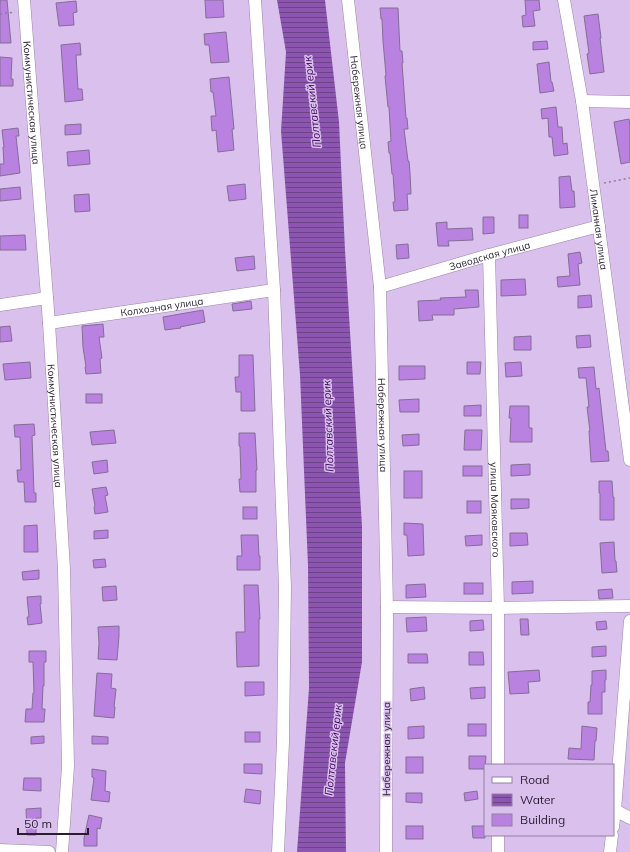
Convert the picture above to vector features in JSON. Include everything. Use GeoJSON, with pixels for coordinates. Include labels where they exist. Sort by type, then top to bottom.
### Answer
{"type":"FeatureCollection","features":[{"type":"Feature","properties":{"kind":"street"},"geometry":{"type":"LineString","coordinates":[[255,0],[274,290],[285,587],[283,742],[278,852]]}},
{"type":"Feature","properties":{"kind":"street","name":"Набережная улица"},"geometry":{"type":"LineString","coordinates":[[348,0],[380,287],[387,607],[386,852]]}},
{"type":"Feature","properties":{"kind":"street","name":"Лиманная улица"},"geometry":{"type":"LineString","coordinates":[[564,0],[582,101],[630,460]]}},
{"type":"Feature","properties":{"kind":"street","name":"Коммунистическая улица"},"geometry":{"type":"LineString","coordinates":[[24,6],[49,322],[64,569],[68,766],[62,852]]}},
{"type":"Feature","properties":{"kind":"street"},"geometry":{"type":"LineString","coordinates":[[582,101],[630,102]]}},
{"type":"Feature","properties":{"kind":"street","name":"Заводская улица"},"geometry":{"type":"LineString","coordinates":[[380,287],[489,255],[599,226]]}},
{"type":"Feature","properties":{"kind":"street","name":"улица Маяковского"},"geometry":{"type":"LineString","coordinates":[[489,255],[498,608],[498,764]]}},
{"type":"Feature","properties":{"kind":"street","name":"Колхозная улица"},"geometry":{"type":"LineString","coordinates":[[49,322],[274,290]]}},
{"type":"Feature","properties":{"kind":"street"},"geometry":{"type":"LineString","coordinates":[[0,305],[47,298]]}},
{"type":"Feature","properties":{"kind":"street"},"geometry":{"type":"LineString","coordinates":[[387,607],[498,608],[630,606]]}},
{"type":"Feature","properties":{"kind":"street"},"geometry":{"type":"LineString","coordinates":[[614,818],[630,621]]}},
{"type":"Feature","properties":{"kind":"street"},"geometry":{"type":"LineString","coordinates":[[615,810],[630,818]]}},
{"type":"Feature","properties":{"kind":"street"},"geometry":{"type":"LineString","coordinates":[[498,836],[498,852]]}},
{"type":"Feature","properties":{"kind":"street"},"geometry":{"type":"LineString","coordinates":[[610,852],[612,836]]}},
{"type":"Feature","properties":{"kind":"street"},"geometry":{"type":"LineString","coordinates":[[0,850],[49,852]]}},
{"type":"Feature","properties":{"kind":"path"},"geometry":{"type":"LineString","coordinates":[[0,14],[24,6]]}},
{"type":"Feature","properties":{"kind":"path"},"geometry":{"type":"LineString","coordinates":[[593,185],[630,178]]}},
{"type":"Feature","properties":{"kind":"water","name":"Полтавский ерик"},"geometry":{"type":"Polygon","coordinates":[[[277,0],[325,0],[339,122],[345,250],[362,526],[362,662],[345,763],[346,852],[297,852],[309,688],[308,566],[300,375],[281,131],[286,52],[277,0]]]}},
{"type":"Feature","properties":{"kind":"building"},"geometry":{"type":"Polygon","coordinates":[[[0,0],[7,0],[11,43],[0,43],[0,0]]]}},
{"type":"Feature","properties":{"kind":"building"},"geometry":{"type":"Polygon","coordinates":[[[205,0],[223,0],[224,17],[206,18],[205,0]]]}},
{"type":"Feature","properties":{"kind":"building"},"geometry":{"type":"Polygon","coordinates":[[[525,0],[539,0],[540,10],[533,11],[535,26],[523,27],[522,16],[526,15],[525,0]]]}},
{"type":"Feature","properties":{"kind":"building"},"geometry":{"type":"Polygon","coordinates":[[[76,1],[77,12],[73,13],[74,25],[59,26],[56,3],[76,1]]]}},
{"type":"Feature","properties":{"kind":"building"},"geometry":{"type":"Polygon","coordinates":[[[380,8],[398,8],[400,51],[402,51],[408,129],[404,129],[410,173],[411,194],[407,194],[408,210],[394,211],[393,202],[395,202],[393,174],[388,142],[391,141],[389,107],[380,8]]]}},
{"type":"Feature","properties":{"kind":"building"},"geometry":{"type":"Polygon","coordinates":[[[598,14],[604,72],[590,74],[584,16],[598,14]]]}},
{"type":"Feature","properties":{"kind":"building"},"geometry":{"type":"Polygon","coordinates":[[[226,32],[229,62],[211,63],[209,45],[205,45],[204,34],[226,32]]]}},
{"type":"Feature","properties":{"kind":"building"},"geometry":{"type":"Polygon","coordinates":[[[547,41],[548,49],[533,50],[533,42],[547,41]]]}},
{"type":"Feature","properties":{"kind":"building"},"geometry":{"type":"Polygon","coordinates":[[[80,43],[81,55],[76,55],[78,89],[82,89],[83,100],[65,102],[61,45],[80,43]]]}},
{"type":"Feature","properties":{"kind":"building"},"geometry":{"type":"Polygon","coordinates":[[[0,57],[12,58],[11,79],[13,79],[13,86],[0,86],[0,57]]]}},
{"type":"Feature","properties":{"kind":"building"},"geometry":{"type":"Polygon","coordinates":[[[549,62],[551,82],[554,91],[540,93],[537,64],[549,62]]]}},
{"type":"Feature","properties":{"kind":"building"},"geometry":{"type":"Polygon","coordinates":[[[229,77],[234,129],[232,129],[234,150],[218,152],[216,130],[212,131],[211,116],[216,116],[210,79],[229,77]]]}},
{"type":"Feature","properties":{"kind":"building"},"geometry":{"type":"Polygon","coordinates":[[[556,107],[558,127],[562,127],[563,144],[567,143],[568,154],[554,156],[552,137],[549,137],[548,118],[542,119],[541,109],[556,107]]]}},
{"type":"Feature","properties":{"kind":"building"},"geometry":{"type":"Polygon","coordinates":[[[629,119],[630,162],[621,164],[614,122],[629,119]]]}},
{"type":"Feature","properties":{"kind":"building"},"geometry":{"type":"Polygon","coordinates":[[[81,124],[81,134],[65,135],[65,125],[81,124]]]}},
{"type":"Feature","properties":{"kind":"building"},"geometry":{"type":"Polygon","coordinates":[[[18,128],[19,136],[16,136],[20,173],[0,176],[0,164],[4,164],[2,130],[18,128]]]}},
{"type":"Feature","properties":{"kind":"building"},"geometry":{"type":"Polygon","coordinates":[[[89,150],[90,164],[68,166],[67,152],[89,150]]]}},
{"type":"Feature","properties":{"kind":"building"},"geometry":{"type":"Polygon","coordinates":[[[570,176],[572,191],[574,191],[575,207],[560,208],[559,177],[570,176]]]}},
{"type":"Feature","properties":{"kind":"building"},"geometry":{"type":"Polygon","coordinates":[[[245,184],[246,199],[229,201],[227,186],[245,184]]]}},
{"type":"Feature","properties":{"kind":"building"},"geometry":{"type":"Polygon","coordinates":[[[20,187],[21,199],[0,201],[0,189],[20,187]]]}},
{"type":"Feature","properties":{"kind":"building"},"geometry":{"type":"Polygon","coordinates":[[[89,194],[90,211],[75,212],[74,195],[89,194]]]}},
{"type":"Feature","properties":{"kind":"building"},"geometry":{"type":"Polygon","coordinates":[[[519,215],[528,215],[528,228],[519,228],[519,215]]]}},
{"type":"Feature","properties":{"kind":"building"},"geometry":{"type":"Polygon","coordinates":[[[483,217],[494,217],[494,233],[483,234],[483,217]]]}},
{"type":"Feature","properties":{"kind":"building"},"geometry":{"type":"Polygon","coordinates":[[[447,222],[447,229],[472,228],[473,240],[448,241],[449,246],[438,246],[436,223],[447,222]]]}},
{"type":"Feature","properties":{"kind":"building"},"geometry":{"type":"Polygon","coordinates":[[[25,235],[26,250],[0,250],[0,236],[25,235]]]}},
{"type":"Feature","properties":{"kind":"building"},"geometry":{"type":"Polygon","coordinates":[[[408,244],[409,258],[397,259],[396,245],[408,244]]]}},
{"type":"Feature","properties":{"kind":"building"},"geometry":{"type":"Polygon","coordinates":[[[580,252],[582,263],[578,264],[580,285],[558,287],[557,277],[570,276],[568,254],[580,252]]]}},
{"type":"Feature","properties":{"kind":"building"},"geometry":{"type":"Polygon","coordinates":[[[254,256],[255,269],[237,271],[235,258],[254,256]]]}},
{"type":"Feature","properties":{"kind":"building"},"geometry":{"type":"Polygon","coordinates":[[[525,279],[526,295],[501,296],[501,280],[525,279]]]}},
{"type":"Feature","properties":{"kind":"building"},"geometry":{"type":"Polygon","coordinates":[[[465,290],[478,290],[479,307],[454,309],[454,315],[432,315],[433,320],[419,321],[418,301],[466,297],[465,290]]]}},
{"type":"Feature","properties":{"kind":"building"},"geometry":{"type":"Polygon","coordinates":[[[591,295],[592,307],[578,308],[578,296],[591,295]]]}},
{"type":"Feature","properties":{"kind":"building"},"geometry":{"type":"Polygon","coordinates":[[[251,301],[252,309],[233,311],[232,304],[251,301]]]}},
{"type":"Feature","properties":{"kind":"building"},"geometry":{"type":"Polygon","coordinates":[[[203,310],[205,322],[165,330],[163,317],[203,310]]]}},
{"type":"Feature","properties":{"kind":"building"},"geometry":{"type":"Polygon","coordinates":[[[103,324],[104,337],[99,337],[102,358],[100,359],[101,373],[86,374],[82,326],[103,324]]]}},
{"type":"Feature","properties":{"kind":"building"},"geometry":{"type":"Polygon","coordinates":[[[10,326],[12,341],[0,342],[0,327],[10,326]]]}},
{"type":"Feature","properties":{"kind":"building"},"geometry":{"type":"Polygon","coordinates":[[[590,335],[591,347],[577,348],[576,336],[590,335]]]}},
{"type":"Feature","properties":{"kind":"building"},"geometry":{"type":"Polygon","coordinates":[[[531,336],[531,350],[514,350],[514,337],[531,336]]]}},
{"type":"Feature","properties":{"kind":"building"},"geometry":{"type":"Polygon","coordinates":[[[239,355],[253,355],[255,411],[241,411],[241,392],[236,392],[235,377],[239,377],[239,355]]]}},
{"type":"Feature","properties":{"kind":"building"},"geometry":{"type":"Polygon","coordinates":[[[30,362],[31,378],[5,380],[3,364],[30,362]]]}},
{"type":"Feature","properties":{"kind":"building"},"geometry":{"type":"Polygon","coordinates":[[[467,362],[481,362],[480,374],[467,374],[467,362]]]}},
{"type":"Feature","properties":{"kind":"building"},"geometry":{"type":"Polygon","coordinates":[[[521,362],[522,376],[506,377],[505,363],[521,362]]]}},
{"type":"Feature","properties":{"kind":"building"},"geometry":{"type":"Polygon","coordinates":[[[399,366],[425,366],[425,379],[399,380],[399,366]]]}},
{"type":"Feature","properties":{"kind":"building"},"geometry":{"type":"Polygon","coordinates":[[[594,367],[596,389],[599,388],[606,451],[608,451],[609,461],[591,462],[590,431],[587,407],[589,407],[586,378],[579,378],[578,368],[594,367]]]}},
{"type":"Feature","properties":{"kind":"building"},"geometry":{"type":"Polygon","coordinates":[[[86,394],[102,394],[102,403],[86,403],[86,394]]]}},
{"type":"Feature","properties":{"kind":"building"},"geometry":{"type":"Polygon","coordinates":[[[419,399],[419,412],[400,412],[399,400],[419,399]]]}},
{"type":"Feature","properties":{"kind":"building"},"geometry":{"type":"Polygon","coordinates":[[[481,405],[481,416],[464,416],[464,406],[481,405]]]}},
{"type":"Feature","properties":{"kind":"building"},"geometry":{"type":"Polygon","coordinates":[[[510,406],[529,406],[529,428],[532,428],[532,442],[510,442],[510,406]]]}},
{"type":"Feature","properties":{"kind":"building"},"geometry":{"type":"Polygon","coordinates":[[[34,424],[35,435],[32,436],[34,493],[36,493],[36,502],[25,502],[24,482],[18,482],[17,470],[21,470],[20,437],[15,437],[14,425],[34,424]]]}},
{"type":"Feature","properties":{"kind":"building"},"geometry":{"type":"Polygon","coordinates":[[[114,430],[116,443],[92,445],[90,432],[114,430]]]}},
{"type":"Feature","properties":{"kind":"building"},"geometry":{"type":"Polygon","coordinates":[[[465,430],[482,430],[481,450],[464,450],[465,430]]]}},
{"type":"Feature","properties":{"kind":"building"},"geometry":{"type":"Polygon","coordinates":[[[239,433],[255,433],[257,470],[256,492],[240,492],[239,479],[241,479],[239,433]]]}},
{"type":"Feature","properties":{"kind":"building"},"geometry":{"type":"Polygon","coordinates":[[[419,434],[419,445],[403,446],[402,435],[419,434]]]}},
{"type":"Feature","properties":{"kind":"building"},"geometry":{"type":"Polygon","coordinates":[[[107,460],[108,472],[94,474],[92,462],[107,460]]]}},
{"type":"Feature","properties":{"kind":"building"},"geometry":{"type":"Polygon","coordinates":[[[530,464],[530,475],[511,476],[511,465],[530,464]]]}},
{"type":"Feature","properties":{"kind":"building"},"geometry":{"type":"Polygon","coordinates":[[[463,466],[482,466],[482,476],[463,476],[463,466]]]}},
{"type":"Feature","properties":{"kind":"building"},"geometry":{"type":"Polygon","coordinates":[[[404,471],[422,471],[422,498],[404,498],[404,471]]]}},
{"type":"Feature","properties":{"kind":"building"},"geometry":{"type":"Polygon","coordinates":[[[599,481],[612,481],[614,520],[600,520],[599,481]]]}},
{"type":"Feature","properties":{"kind":"building"},"geometry":{"type":"Polygon","coordinates":[[[106,487],[108,495],[105,496],[108,512],[95,514],[92,489],[106,487]]]}},
{"type":"Feature","properties":{"kind":"building"},"geometry":{"type":"Polygon","coordinates":[[[511,499],[529,499],[529,508],[511,509],[511,499]]]}},
{"type":"Feature","properties":{"kind":"building"},"geometry":{"type":"Polygon","coordinates":[[[467,501],[481,501],[481,513],[467,513],[467,501]]]}},
{"type":"Feature","properties":{"kind":"building"},"geometry":{"type":"Polygon","coordinates":[[[243,507],[257,507],[257,519],[243,519],[243,507]]]}},
{"type":"Feature","properties":{"kind":"building"},"geometry":{"type":"Polygon","coordinates":[[[404,523],[423,524],[424,555],[408,556],[407,535],[404,535],[404,523]]]}},
{"type":"Feature","properties":{"kind":"building"},"geometry":{"type":"Polygon","coordinates":[[[37,525],[38,552],[24,552],[24,526],[37,525]]]}},
{"type":"Feature","properties":{"kind":"building"},"geometry":{"type":"Polygon","coordinates":[[[108,530],[108,538],[94,539],[94,531],[108,530]]]}},
{"type":"Feature","properties":{"kind":"building"},"geometry":{"type":"Polygon","coordinates":[[[510,533],[527,533],[528,545],[510,546],[510,533]]]}},
{"type":"Feature","properties":{"kind":"building"},"geometry":{"type":"Polygon","coordinates":[[[241,535],[258,535],[260,570],[237,570],[237,556],[242,556],[241,535]]]}},
{"type":"Feature","properties":{"kind":"building"},"geometry":{"type":"Polygon","coordinates":[[[482,535],[482,545],[466,546],[465,536],[482,535]]]}},
{"type":"Feature","properties":{"kind":"building"},"geometry":{"type":"Polygon","coordinates":[[[614,542],[617,572],[602,573],[600,543],[614,542]]]}},
{"type":"Feature","properties":{"kind":"building"},"geometry":{"type":"Polygon","coordinates":[[[105,559],[106,567],[94,568],[93,560],[105,559]]]}},
{"type":"Feature","properties":{"kind":"building"},"geometry":{"type":"Polygon","coordinates":[[[39,570],[39,579],[23,580],[22,572],[39,570]]]}},
{"type":"Feature","properties":{"kind":"building"},"geometry":{"type":"Polygon","coordinates":[[[533,581],[533,593],[512,594],[512,582],[533,581]]]}},
{"type":"Feature","properties":{"kind":"building"},"geometry":{"type":"Polygon","coordinates":[[[464,583],[483,583],[483,594],[464,594],[464,583]]]}},
{"type":"Feature","properties":{"kind":"building"},"geometry":{"type":"Polygon","coordinates":[[[425,584],[426,597],[406,598],[406,585],[425,584]]]}},
{"type":"Feature","properties":{"kind":"building"},"geometry":{"type":"Polygon","coordinates":[[[244,585],[258,585],[260,619],[259,666],[237,667],[236,632],[245,632],[244,585]]]}},
{"type":"Feature","properties":{"kind":"building"},"geometry":{"type":"Polygon","coordinates":[[[116,586],[117,600],[103,601],[102,587],[116,586]]]}},
{"type":"Feature","properties":{"kind":"building"},"geometry":{"type":"Polygon","coordinates":[[[612,589],[613,598],[599,599],[598,590],[612,589]]]}},
{"type":"Feature","properties":{"kind":"building"},"geometry":{"type":"Polygon","coordinates":[[[41,596],[40,604],[42,623],[28,625],[27,617],[29,617],[27,597],[41,596]]]}},
{"type":"Feature","properties":{"kind":"building"},"geometry":{"type":"Polygon","coordinates":[[[426,617],[427,631],[407,632],[406,618],[426,617]]]}},
{"type":"Feature","properties":{"kind":"building"},"geometry":{"type":"Polygon","coordinates":[[[520,619],[528,619],[529,635],[521,635],[520,619]]]}},
{"type":"Feature","properties":{"kind":"building"},"geometry":{"type":"Polygon","coordinates":[[[483,620],[484,630],[470,631],[470,621],[483,620]]]}},
{"type":"Feature","properties":{"kind":"building"},"geometry":{"type":"Polygon","coordinates":[[[606,621],[607,629],[597,630],[596,622],[606,621]]]}},
{"type":"Feature","properties":{"kind":"building"},"geometry":{"type":"Polygon","coordinates":[[[119,626],[117,660],[98,659],[98,627],[119,626]]]}},
{"type":"Feature","properties":{"kind":"building"},"geometry":{"type":"Polygon","coordinates":[[[606,646],[606,656],[592,657],[592,647],[606,646]]]}},
{"type":"Feature","properties":{"kind":"building"},"geometry":{"type":"Polygon","coordinates":[[[29,651],[46,651],[46,662],[44,662],[42,709],[45,709],[44,722],[25,722],[26,709],[32,709],[34,693],[33,662],[29,662],[29,651]]]}},
{"type":"Feature","properties":{"kind":"building"},"geometry":{"type":"Polygon","coordinates":[[[469,652],[483,652],[484,665],[469,665],[469,652]]]}},
{"type":"Feature","properties":{"kind":"building"},"geometry":{"type":"Polygon","coordinates":[[[408,654],[427,654],[428,663],[408,663],[408,654]]]}},
{"type":"Feature","properties":{"kind":"building"},"geometry":{"type":"Polygon","coordinates":[[[539,670],[540,681],[528,682],[529,693],[510,694],[508,672],[539,670]]]}},
{"type":"Feature","properties":{"kind":"building"},"geometry":{"type":"Polygon","coordinates":[[[606,670],[605,692],[602,692],[602,714],[588,714],[588,702],[590,702],[592,685],[592,671],[606,670]]]}},
{"type":"Feature","properties":{"kind":"building"},"geometry":{"type":"Polygon","coordinates":[[[97,673],[112,674],[111,688],[116,689],[114,718],[94,716],[97,673]]]}},
{"type":"Feature","properties":{"kind":"building"},"geometry":{"type":"Polygon","coordinates":[[[245,682],[264,682],[264,695],[245,696],[245,682]]]}},
{"type":"Feature","properties":{"kind":"building"},"geometry":{"type":"Polygon","coordinates":[[[424,687],[425,699],[411,701],[410,689],[424,687]]]}},
{"type":"Feature","properties":{"kind":"building"},"geometry":{"type":"Polygon","coordinates":[[[485,687],[485,698],[471,699],[470,688],[485,687]]]}},
{"type":"Feature","properties":{"kind":"building"},"geometry":{"type":"Polygon","coordinates":[[[468,724],[486,724],[486,736],[468,736],[468,724]]]}},
{"type":"Feature","properties":{"kind":"building"},"geometry":{"type":"Polygon","coordinates":[[[424,726],[424,738],[408,739],[408,727],[424,726]]]}},
{"type":"Feature","properties":{"kind":"building"},"geometry":{"type":"Polygon","coordinates":[[[582,726],[597,728],[594,760],[568,759],[569,748],[581,749],[582,726]]]}},
{"type":"Feature","properties":{"kind":"building"},"geometry":{"type":"Polygon","coordinates":[[[245,732],[260,732],[260,742],[245,742],[245,732]]]}},
{"type":"Feature","properties":{"kind":"building"},"geometry":{"type":"Polygon","coordinates":[[[44,736],[44,743],[31,744],[31,737],[44,736]]]}},
{"type":"Feature","properties":{"kind":"building"},"geometry":{"type":"Polygon","coordinates":[[[92,736],[108,737],[108,744],[92,744],[92,736]]]}},
{"type":"Feature","properties":{"kind":"building"},"geometry":{"type":"Polygon","coordinates":[[[469,756],[486,756],[484,769],[469,769],[469,756]]]}},
{"type":"Feature","properties":{"kind":"building"},"geometry":{"type":"Polygon","coordinates":[[[406,757],[423,757],[423,773],[406,773],[406,757]]]}},
{"type":"Feature","properties":{"kind":"building"},"geometry":{"type":"Polygon","coordinates":[[[244,764],[262,764],[262,774],[244,773],[244,764]]]}},
{"type":"Feature","properties":{"kind":"building"},"geometry":{"type":"Polygon","coordinates":[[[92,769],[106,771],[105,791],[110,792],[109,802],[91,800],[94,778],[92,777],[92,769]]]}},
{"type":"Feature","properties":{"kind":"building"},"geometry":{"type":"Polygon","coordinates":[[[24,778],[41,778],[41,791],[23,790],[24,778]]]}},
{"type":"Feature","properties":{"kind":"building"},"geometry":{"type":"Polygon","coordinates":[[[246,789],[261,791],[260,804],[244,802],[246,789]]]}},
{"type":"Feature","properties":{"kind":"building"},"geometry":{"type":"Polygon","coordinates":[[[477,791],[478,799],[465,801],[464,793],[477,791]]]}},
{"type":"Feature","properties":{"kind":"building"},"geometry":{"type":"Polygon","coordinates":[[[406,793],[422,793],[422,803],[406,802],[406,793]]]}},
{"type":"Feature","properties":{"kind":"building"},"geometry":{"type":"Polygon","coordinates":[[[41,808],[41,818],[36,818],[36,835],[27,835],[26,809],[41,808]]]}},
{"type":"Feature","properties":{"kind":"building"},"geometry":{"type":"Polygon","coordinates":[[[89,815],[102,818],[100,829],[97,828],[97,846],[84,846],[84,838],[89,815]]]}},
{"type":"Feature","properties":{"kind":"building"},"geometry":{"type":"Polygon","coordinates":[[[406,826],[423,826],[423,839],[406,839],[406,826]]]}},
{"type":"Feature","properties":{"kind":"building"},"geometry":{"type":"Polygon","coordinates":[[[472,826],[484,826],[485,838],[473,838],[472,826]]]}}]}
